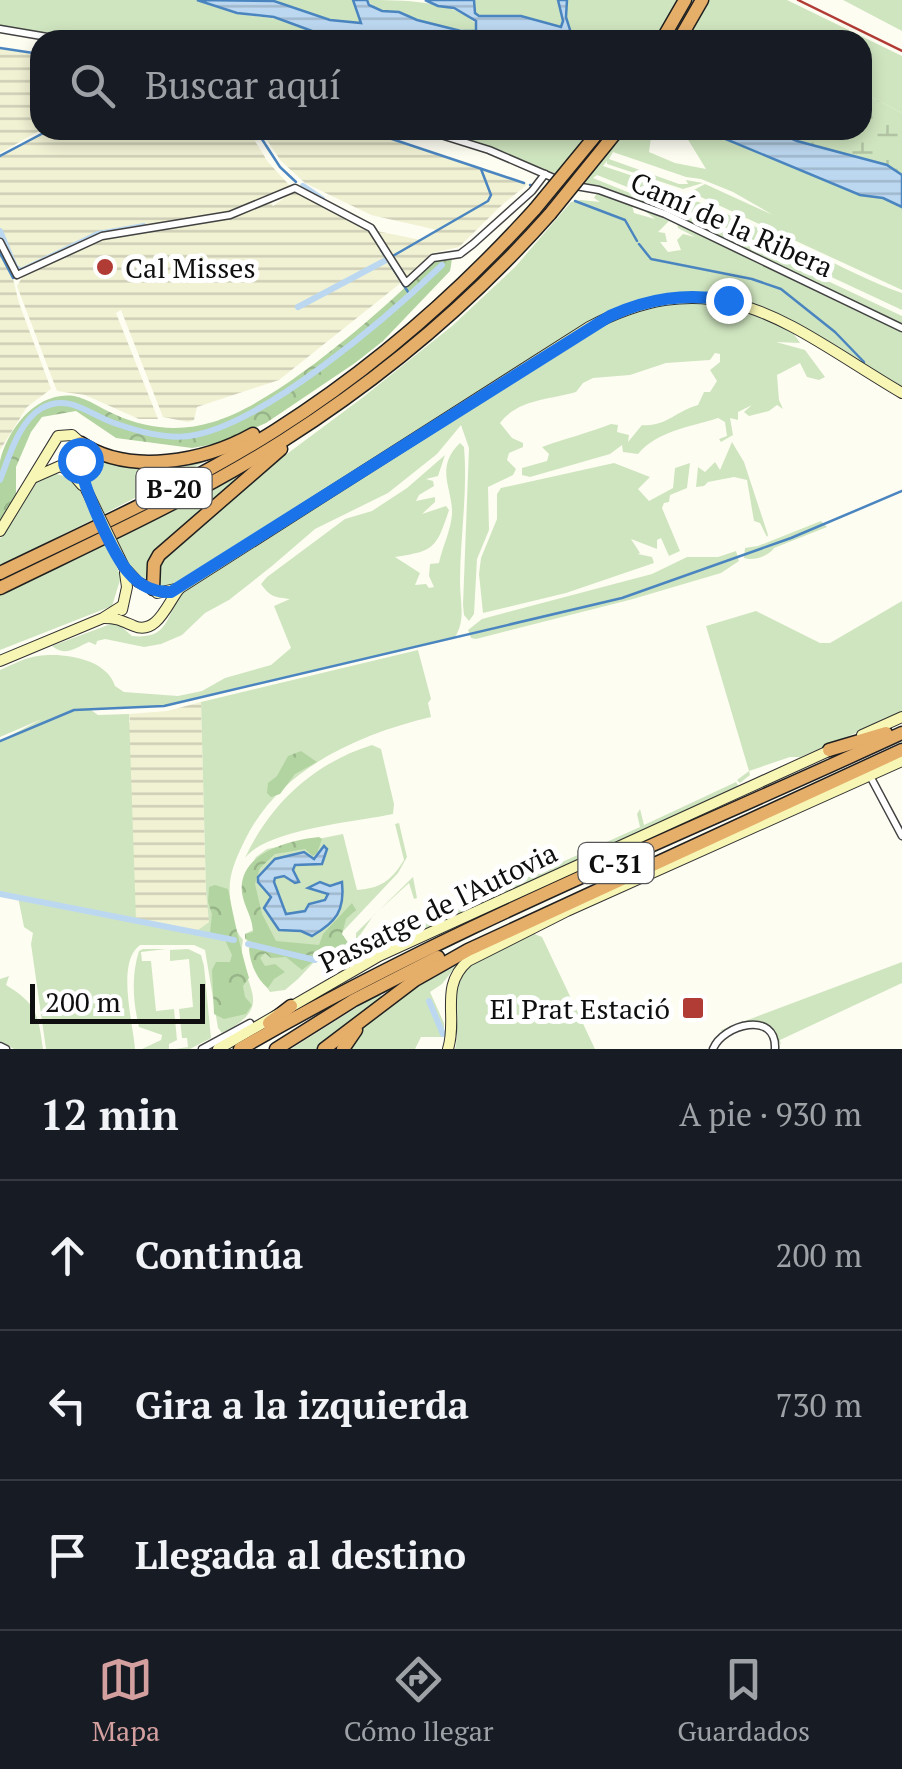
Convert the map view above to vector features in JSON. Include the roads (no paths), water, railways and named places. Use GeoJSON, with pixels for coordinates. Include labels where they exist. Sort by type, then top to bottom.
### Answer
{"type":"FeatureCollection","features":[{"type":"Feature","properties":{"kind":"highway"},"geometry":{"type":"LineString","coordinates":[[668,30],[685,0]]}},
{"type":"Feature","properties":{"kind":"highway"},"geometry":{"type":"LineString","coordinates":[[686,30],[704,0]]}},
{"type":"Feature","properties":{"kind":"highway","name":"B-20"},"geometry":{"type":"LineString","coordinates":[[0,574],[228,458],[339,386],[412,330],[461,285],[535,209],[592,140]]}},
{"type":"Feature","properties":{"kind":"highway","name":"B-20"},"geometry":{"type":"LineString","coordinates":[[0,588],[171,504],[304,426],[421,341],[468,299],[550,214],[610,140]]}},
{"type":"Feature","properties":{"kind":"highway"},"geometry":{"type":"LineString","coordinates":[[82,443],[109,459],[156,461],[186,457],[245,439],[339,386]]}},
{"type":"Feature","properties":{"kind":"highway"},"geometry":{"type":"LineString","coordinates":[[152,589],[154,564],[159,555],[304,426]]}},
{"type":"Feature","properties":{"kind":"highway"},"geometry":{"type":"LineString","coordinates":[[829,750],[902,730]]}},
{"type":"Feature","properties":{"kind":"highway","name":"C-31"},"geometry":{"type":"LineString","coordinates":[[257,1049],[332,996],[402,960],[902,730]]}},
{"type":"Feature","properties":{"kind":"highway","name":"C-31"},"geometry":{"type":"LineString","coordinates":[[276,1049],[410,970],[902,750]]}},
{"type":"Feature","properties":{"kind":"highway"},"geometry":{"type":"LineString","coordinates":[[324,1049],[340,1044],[403,989],[438,965],[596,889]]}},
{"type":"Feature","properties":{"kind":"highway"},"geometry":{"type":"LineString","coordinates":[[240,1049],[332,996]]}},
{"type":"Feature","properties":{"kind":"highway"},"geometry":{"type":"LineString","coordinates":[[231,1049],[291,1006]]}},
{"type":"Feature","properties":{"kind":"main road"},"geometry":{"type":"LineString","coordinates":[[103,618],[149,627],[159,620],[180,588],[589,327],[652,300],[710,297],[758,310],[902,393]]}},
{"type":"Feature","properties":{"kind":"main road"},"geometry":{"type":"LineString","coordinates":[[0,531],[53,440],[64,434],[72,435],[82,443],[80,460],[86,489],[124,566],[152,589],[163,610]]}},
{"type":"Feature","properties":{"kind":"main road"},"geometry":{"type":"LineString","coordinates":[[50,450],[52,459],[86,489]]}},
{"type":"Feature","properties":{"kind":"main road"},"geometry":{"type":"LineString","coordinates":[[34,477],[80,460]]}},
{"type":"Feature","properties":{"kind":"main road"},"geometry":{"type":"LineString","coordinates":[[124,566],[126,620]]}},
{"type":"Feature","properties":{"kind":"main road"},"geometry":{"type":"LineString","coordinates":[[0,661],[103,618],[135,588],[180,588]]}},
{"type":"Feature","properties":{"kind":"main road","name":"Passatge de l'Autovia"},"geometry":{"type":"LineString","coordinates":[[218,1049],[378,956],[902,717]]}},
{"type":"Feature","properties":{"kind":"main road"},"geometry":{"type":"LineString","coordinates":[[449,1045],[453,1024],[450,987],[468,961],[902,761]]}},
{"type":"Feature","properties":{"kind":"street"},"geometry":{"type":"LineString","coordinates":[[0,30],[30,35]]}},
{"type":"Feature","properties":{"kind":"street","name":"Camí de la Ribera"},"geometry":{"type":"LineString","coordinates":[[458,140],[490,150],[570,186],[599,190],[665,214],[902,328]]}},
{"type":"Feature","properties":{"kind":"street"},"geometry":{"type":"LineString","coordinates":[[0,242],[16,275],[102,236],[230,215],[295,188],[371,228],[406,283],[434,258],[460,254],[473,244],[532,191],[545,174]]}},
{"type":"Feature","properties":{"kind":"street"},"geometry":{"type":"LineString","coordinates":[[870,776],[902,836]]}},
{"type":"Feature","properties":{"kind":"street"},"geometry":{"type":"LineString","coordinates":[[202,1049],[250,1023]]}},
{"type":"Feature","properties":{"kind":"street"},"geometry":{"type":"LineString","coordinates":[[713,1049],[725,1034],[758,1024],[773,1035],[775,1049]]}},
{"type":"Feature","properties":{"kind":"water"},"geometry":{"type":"Polygon","coordinates":[[[197,0],[274,1],[330,20],[361,23],[353,0],[367,0],[382,11],[399,12],[457,30],[309,30],[274,17],[237,13],[197,0]]]}},
{"type":"Feature","properties":{"kind":"water"},"geometry":{"type":"Polygon","coordinates":[[[425,0],[474,0],[479,16],[521,16],[561,27],[558,0],[567,0],[570,30],[476,30],[476,21],[454,8],[425,0]]]}},
{"type":"Feature","properties":{"kind":"water"},"geometry":{"type":"Polygon","coordinates":[[[728,140],[795,140],[887,165],[902,175],[902,207],[883,198],[860,195],[728,140]]]}},
{"type":"Feature","properties":{"kind":"water"},"geometry":{"type":"Polygon","coordinates":[[[324,846],[327,849],[322,864],[295,865],[293,870],[299,882],[284,876],[274,882],[286,914],[305,911],[309,904],[325,900],[328,894],[308,888],[320,882],[330,886],[342,882],[337,915],[312,936],[279,930],[264,908],[271,897],[258,877],[275,859],[304,852],[314,859],[324,846]]]}},
{"type":"Feature","properties":{"kind":"waterway"},"geometry":{"type":"LineString","coordinates":[[0,48],[30,52]]}},
{"type":"Feature","properties":{"kind":"waterway"},"geometry":{"type":"LineString","coordinates":[[0,156],[30,140]]}},
{"type":"Feature","properties":{"kind":"waterway"},"geometry":{"type":"LineString","coordinates":[[262,140],[280,167],[296,182]]}},
{"type":"Feature","properties":{"kind":"waterway"},"geometry":{"type":"LineString","coordinates":[[395,140],[524,183]]}},
{"type":"Feature","properties":{"kind":"waterway"},"geometry":{"type":"LineString","coordinates":[[391,257],[488,201],[491,195],[481,169]]}},
{"type":"Feature","properties":{"kind":"waterway"},"geometry":{"type":"LineString","coordinates":[[303,186],[322,199]]}},
{"type":"Feature","properties":{"kind":"waterway"},"geometry":{"type":"LineString","coordinates":[[575,201],[625,220],[637,241]]}},
{"type":"Feature","properties":{"kind":"waterway"},"geometry":{"type":"LineString","coordinates":[[0,231],[15,267],[21,271],[98,234],[144,226]]}},
{"type":"Feature","properties":{"kind":"waterway"},"geometry":{"type":"LineString","coordinates":[[639,244],[651,259],[752,279],[781,289],[835,332],[864,362]]}},
{"type":"Feature","properties":{"kind":"waterway"},"geometry":{"type":"LineString","coordinates":[[381,250],[410,295]]}},
{"type":"Feature","properties":{"kind":"waterway"},"geometry":{"type":"LineString","coordinates":[[0,253],[13,278],[16,275]]}},
{"type":"Feature","properties":{"kind":"waterway"},"geometry":{"type":"LineString","coordinates":[[298,307],[388,259]]}},
{"type":"Feature","properties":{"kind":"waterway"},"geometry":{"type":"LineString","coordinates":[[0,480],[27,422],[52,404],[70,404],[123,426],[170,436],[189,436],[219,428],[252,412],[323,366],[442,265]]}},
{"type":"Feature","properties":{"kind":"waterway"},"geometry":{"type":"LineString","coordinates":[[0,741],[74,710],[164,706],[622,598],[791,538],[902,491]]}},
{"type":"Feature","properties":{"kind":"waterway"},"geometry":{"type":"LineString","coordinates":[[0,894],[234,940]]}},
{"type":"Feature","properties":{"kind":"waterway"},"geometry":{"type":"LineString","coordinates":[[248,944],[315,960]]}},
{"type":"Feature","properties":{"kind":"waterway"},"geometry":{"type":"LineString","coordinates":[[326,962],[345,966]]}},
{"type":"Feature","properties":{"kind":"waterway"},"geometry":{"type":"LineString","coordinates":[[429,1001],[443,1034]]}},
{"type":"Feature","properties":{"kind":"railway"},"geometry":{"type":"LineString","coordinates":[[798,0],[859,30]]}},
{"type":"Feature","properties":{"kind":"railway"},"geometry":{"type":"LineString","coordinates":[[872,36],[902,51]]}},
{"type":"Feature","properties":{"kind":"place","name":"Cal Misses"},"geometry":{"type":"Point","coordinates":[105,267]}},
{"type":"Feature","properties":{"kind":"place","name":"El Prat Estació"},"geometry":{"type":"Point","coordinates":[693,1008]}}]}
